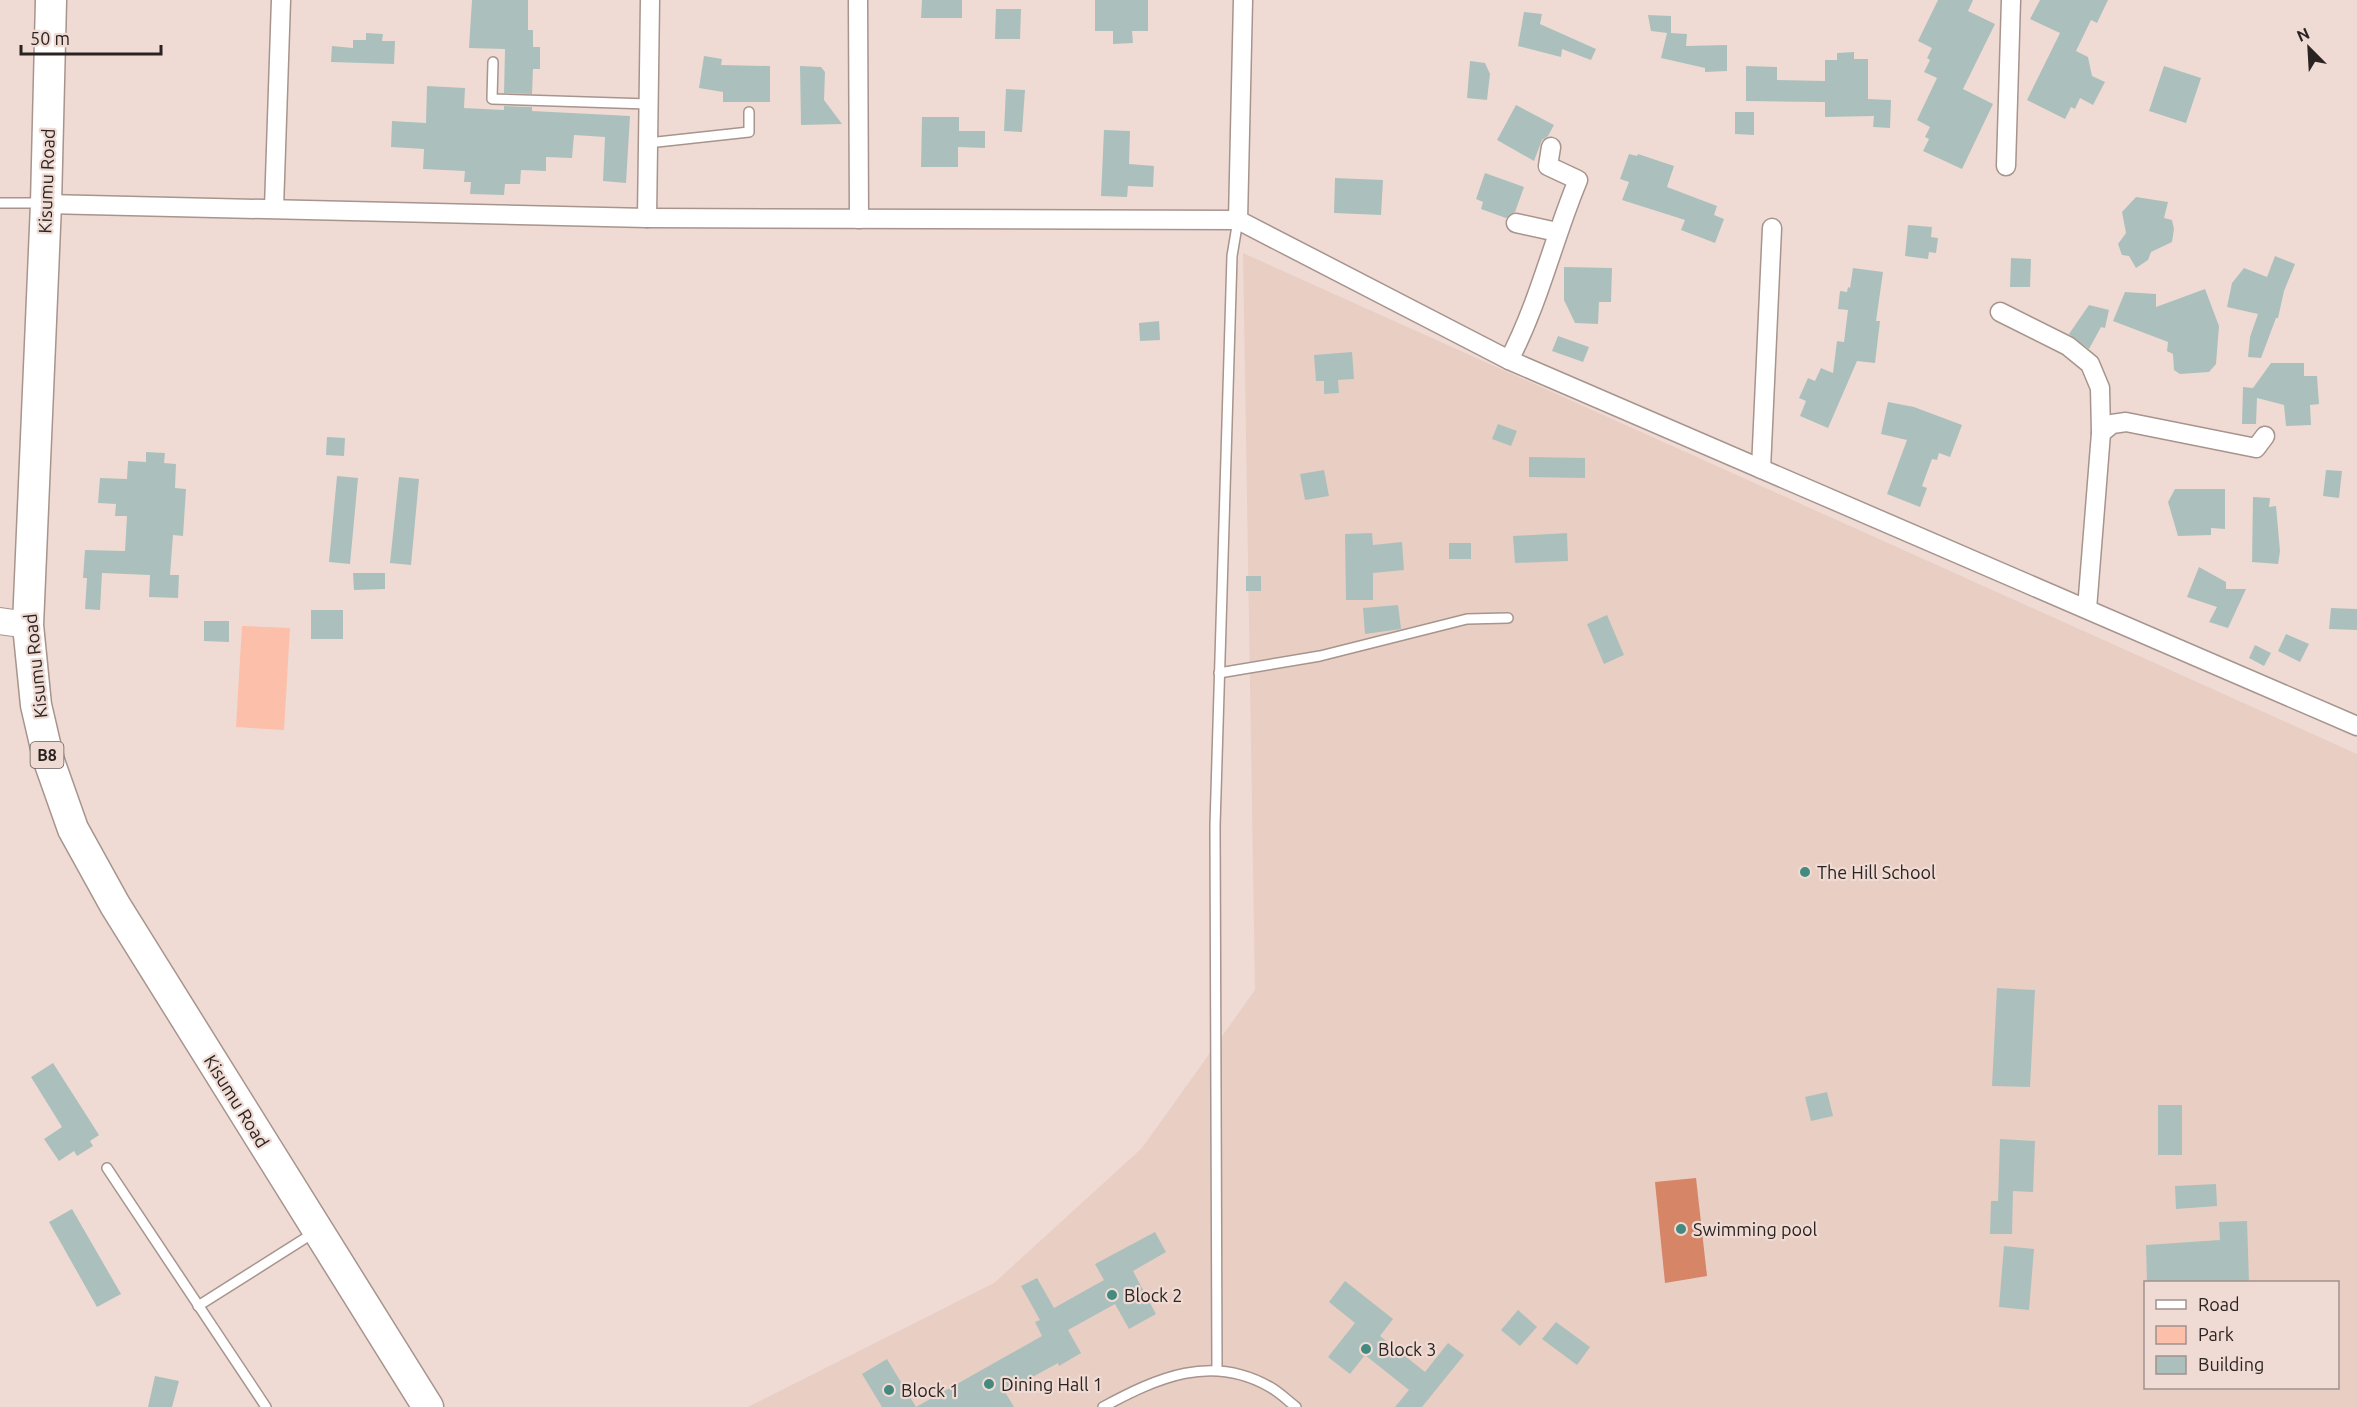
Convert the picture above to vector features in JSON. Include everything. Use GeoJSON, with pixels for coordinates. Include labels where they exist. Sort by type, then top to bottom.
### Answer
{"type":"FeatureCollection","features":[{"type":"Feature","properties":{"kind":"highway","name":"Kisumu Road"},"geometry":{"type":"LineString","coordinates":[[51,0],[46,204],[14,623],[49,761],[73,829],[115,905],[428,1407]]}},
{"type":"Feature","properties":{"kind":"street"},"geometry":{"type":"LineString","coordinates":[[274,208],[281,0]]}},
{"type":"Feature","properties":{"kind":"street"},"geometry":{"type":"LineString","coordinates":[[647,218],[650,0]]}},
{"type":"Feature","properties":{"kind":"street"},"geometry":{"type":"LineString","coordinates":[[858,0],[859,219]]}},
{"type":"Feature","properties":{"kind":"street"},"geometry":{"type":"LineString","coordinates":[[1238,220],[1243,0]]}},
{"type":"Feature","properties":{"kind":"street"},"geometry":{"type":"LineString","coordinates":[[2006,166],[2011,0]]}},
{"type":"Feature","properties":{"kind":"street"},"geometry":{"type":"LineString","coordinates":[[1509,360],[1534,306],[1557,232],[1578,180],[1548,166],[1551,147]]}},
{"type":"Feature","properties":{"kind":"street"},"geometry":{"type":"LineString","coordinates":[[46,204],[647,218],[1238,220],[1509,360],[2357,726]]}},
{"type":"Feature","properties":{"kind":"street"},"geometry":{"type":"LineString","coordinates":[[1516,223],[1557,232]]}},
{"type":"Feature","properties":{"kind":"street"},"geometry":{"type":"LineString","coordinates":[[1761,469],[1772,228]]}},
{"type":"Feature","properties":{"kind":"street"},"geometry":{"type":"LineString","coordinates":[[2000,312],[2068,346],[2090,364],[2100,388],[2101,433],[2087,609]]}},
{"type":"Feature","properties":{"kind":"street"},"geometry":{"type":"LineString","coordinates":[[2101,433],[2112,424],[2126,422],[2256,448],[2265,436]]}},
{"type":"Feature","properties":{"kind":"lane"},"geometry":{"type":"LineString","coordinates":[[493,62],[492,99],[648,104]]}},
{"type":"Feature","properties":{"kind":"lane"},"geometry":{"type":"LineString","coordinates":[[648,143],[749,132],[749,112]]}},
{"type":"Feature","properties":{"kind":"lane"},"geometry":{"type":"LineString","coordinates":[[0,203],[46,204]]}},
{"type":"Feature","properties":{"kind":"lane"},"geometry":{"type":"LineString","coordinates":[[1216,1370],[1215,826],[1232,256],[1238,220]]}},
{"type":"Feature","properties":{"kind":"lane"},"geometry":{"type":"LineString","coordinates":[[1220,673],[1320,656],[1467,619],[1508,618]]}},
{"type":"Feature","properties":{"kind":"lane"},"geometry":{"type":"LineString","coordinates":[[107,1168],[266,1407]]}},
{"type":"Feature","properties":{"kind":"lane"},"geometry":{"type":"LineString","coordinates":[[198,1306],[318,1230]]}},
{"type":"Feature","properties":{"kind":"lane"},"geometry":{"type":"LineString","coordinates":[[1103,1407],[1138,1388],[1184,1372],[1216,1370],[1247,1377],[1270,1387],[1296,1407]]}},
{"type":"Feature","properties":{"kind":"shaded area","name":"The Hill School"},"geometry":{"type":"Polygon","coordinates":[[[1243,253],[2357,754],[2357,1407],[748,1407],[994,1283],[1142,1148],[1255,990],[1243,253]]]}},
{"type":"Feature","properties":{"kind":"shaded area","name":"Swimming pool"},"geometry":{"type":"Polygon","coordinates":[[[1696,1178],[1707,1276],[1665,1283],[1655,1182],[1696,1178]]]}},
{"type":"Feature","properties":{"kind":"green space"},"geometry":{"type":"Polygon","coordinates":[[[242,626],[290,628],[284,730],[236,727],[242,626]]]}},
{"type":"Feature","properties":{"kind":"building"},"geometry":{"type":"Polygon","coordinates":[[[472,0],[528,0],[528,30],[533,30],[533,47],[540,47],[540,69],[533,69],[532,94],[504,93],[505,49],[469,48],[472,0]]]}},
{"type":"Feature","properties":{"kind":"building"},"geometry":{"type":"Polygon","coordinates":[[[922,0],[962,0],[962,18],[921,18],[922,0]]]}},
{"type":"Feature","properties":{"kind":"building"},"geometry":{"type":"Polygon","coordinates":[[[1095,0],[1148,0],[1148,31],[1132,31],[1133,43],[1113,44],[1113,31],[1095,31],[1095,0]]]}},
{"type":"Feature","properties":{"kind":"building"},"geometry":{"type":"Polygon","coordinates":[[[1938,0],[1973,0],[1968,11],[1995,24],[1963,89],[1993,104],[1962,169],[1923,151],[1929,139],[1925,137],[1930,127],[1917,120],[1937,78],[1924,72],[1930,60],[1927,58],[1932,48],[1918,41],[1938,0]]]}},
{"type":"Feature","properties":{"kind":"building"},"geometry":{"type":"Polygon","coordinates":[[[2040,0],[2108,0],[2097,23],[2091,20],[2076,51],[2088,57],[2092,76],[2105,82],[2093,105],[2080,98],[2075,109],[2071,107],[2065,119],[2027,100],[2060,33],[2030,19],[2040,0]]]}},
{"type":"Feature","properties":{"kind":"building"},"geometry":{"type":"Polygon","coordinates":[[[996,9],[1021,9],[1020,39],[995,39],[996,9]]]}},
{"type":"Feature","properties":{"kind":"building"},"geometry":{"type":"Polygon","coordinates":[[[1524,12],[1542,14],[1540,24],[1596,49],[1591,60],[1562,49],[1561,57],[1518,46],[1524,12]]]}},
{"type":"Feature","properties":{"kind":"building"},"geometry":{"type":"Polygon","coordinates":[[[1648,15],[1671,16],[1671,33],[1687,34],[1686,46],[1727,45],[1727,71],[1705,72],[1705,68],[1661,58],[1667,33],[1651,31],[1648,15]]]}},
{"type":"Feature","properties":{"kind":"building"},"geometry":{"type":"Polygon","coordinates":[[[366,33],[383,34],[382,41],[395,41],[394,64],[331,62],[332,46],[353,48],[353,40],[366,40],[366,33]]]}},
{"type":"Feature","properties":{"kind":"building"},"geometry":{"type":"Polygon","coordinates":[[[1854,52],[1854,59],[1868,59],[1868,99],[1891,100],[1890,128],[1873,127],[1874,116],[1825,117],[1825,102],[1746,101],[1746,66],[1777,67],[1777,80],[1825,81],[1825,60],[1837,60],[1837,53],[1854,52]]]}},
{"type":"Feature","properties":{"kind":"building"},"geometry":{"type":"Polygon","coordinates":[[[704,56],[722,59],[721,65],[770,66],[770,102],[723,102],[723,92],[699,88],[704,56]]]}},
{"type":"Feature","properties":{"kind":"building"},"geometry":{"type":"Polygon","coordinates":[[[1470,61],[1485,63],[1490,74],[1487,100],[1467,98],[1470,61]]]}},
{"type":"Feature","properties":{"kind":"building"},"geometry":{"type":"Polygon","coordinates":[[[800,66],[821,67],[825,72],[824,100],[842,124],[801,125],[800,66]]]}},
{"type":"Feature","properties":{"kind":"building"},"geometry":{"type":"Polygon","coordinates":[[[2164,66],[2201,78],[2186,123],[2149,111],[2164,66]]]}},
{"type":"Feature","properties":{"kind":"building"},"geometry":{"type":"Polygon","coordinates":[[[427,86],[465,88],[464,108],[504,110],[504,106],[532,107],[532,111],[630,116],[626,183],[603,181],[605,137],[574,135],[572,158],[546,157],[546,171],[521,170],[520,184],[505,184],[504,195],[470,194],[471,182],[464,182],[465,171],[423,169],[424,149],[391,147],[392,121],[426,123],[427,86]]]}},
{"type":"Feature","properties":{"kind":"building"},"geometry":{"type":"Polygon","coordinates":[[[1006,89],[1025,90],[1022,132],[1004,131],[1006,89]]]}},
{"type":"Feature","properties":{"kind":"building"},"geometry":{"type":"Polygon","coordinates":[[[1516,105],[1554,125],[1548,136],[1542,140],[1534,161],[1497,140],[1516,105]]]}},
{"type":"Feature","properties":{"kind":"building"},"geometry":{"type":"Polygon","coordinates":[[[1735,112],[1754,112],[1754,135],[1735,134],[1735,112]]]}},
{"type":"Feature","properties":{"kind":"building"},"geometry":{"type":"Polygon","coordinates":[[[922,117],[959,117],[959,131],[985,131],[985,148],[958,147],[958,167],[921,167],[922,117]]]}},
{"type":"Feature","properties":{"kind":"building"},"geometry":{"type":"Polygon","coordinates":[[[1104,130],[1130,131],[1129,164],[1154,166],[1153,187],[1128,186],[1127,197],[1101,196],[1104,130]]]}},
{"type":"Feature","properties":{"kind":"building"},"geometry":{"type":"Polygon","coordinates":[[[1629,154],[1637,156],[1638,154],[1674,166],[1667,187],[1717,206],[1714,215],[1724,219],[1715,243],[1681,230],[1685,220],[1622,200],[1629,182],[1620,179],[1629,154]]]}},
{"type":"Feature","properties":{"kind":"building"},"geometry":{"type":"Polygon","coordinates":[[[1485,173],[1524,187],[1515,212],[1506,218],[1481,209],[1483,202],[1476,199],[1485,173]]]}},
{"type":"Feature","properties":{"kind":"building"},"geometry":{"type":"Polygon","coordinates":[[[1335,178],[1383,180],[1381,215],[1334,213],[1335,178]]]}},
{"type":"Feature","properties":{"kind":"building"},"geometry":{"type":"Polygon","coordinates":[[[2136,197],[2168,202],[2164,218],[2172,220],[2174,229],[2172,242],[2151,252],[2148,260],[2136,268],[2129,256],[2122,255],[2118,244],[2126,233],[2122,212],[2136,197]]]}},
{"type":"Feature","properties":{"kind":"building"},"geometry":{"type":"Polygon","coordinates":[[[1908,225],[1932,227],[1931,237],[1938,238],[1936,253],[1929,252],[1928,259],[1905,256],[1908,225]]]}},
{"type":"Feature","properties":{"kind":"building"},"geometry":{"type":"Polygon","coordinates":[[[2275,256],[2295,264],[2284,291],[2278,318],[2276,318],[2261,358],[2248,357],[2250,337],[2258,314],[2227,307],[2232,283],[2244,268],[2267,277],[2275,256]]]}},
{"type":"Feature","properties":{"kind":"building"},"geometry":{"type":"Polygon","coordinates":[[[2011,258],[2031,259],[2030,287],[2010,287],[2011,258]]]}},
{"type":"Feature","properties":{"kind":"building"},"geometry":{"type":"Polygon","coordinates":[[[1564,267],[1612,268],[1611,302],[1599,302],[1598,324],[1575,323],[1564,300],[1564,267]]]}},
{"type":"Feature","properties":{"kind":"building"},"geometry":{"type":"Polygon","coordinates":[[[1853,268],[1883,272],[1876,321],[1880,321],[1875,363],[1857,361],[1828,428],[1800,416],[1806,401],[1799,398],[1808,378],[1815,381],[1821,368],[1833,373],[1837,341],[1844,342],[1848,310],[1838,309],[1840,291],[1847,292],[1848,287],[1850,288],[1853,268]]]}},
{"type":"Feature","properties":{"kind":"building"},"geometry":{"type":"Polygon","coordinates":[[[2205,289],[2219,326],[2216,364],[2209,372],[2180,374],[2174,370],[2173,354],[2167,351],[2168,342],[2113,321],[2125,292],[2156,294],[2156,307],[2205,289]]]}},
{"type":"Feature","properties":{"kind":"building"},"geometry":{"type":"Polygon","coordinates":[[[2089,305],[2109,310],[2105,328],[2101,327],[2089,349],[2069,334],[2089,305]]]}},
{"type":"Feature","properties":{"kind":"building"},"geometry":{"type":"Polygon","coordinates":[[[1159,321],[1160,340],[1140,341],[1139,323],[1159,321]]]}},
{"type":"Feature","properties":{"kind":"building"},"geometry":{"type":"Polygon","coordinates":[[[1558,336],[1589,347],[1583,362],[1552,351],[1558,336]]]}},
{"type":"Feature","properties":{"kind":"building"},"geometry":{"type":"Polygon","coordinates":[[[1352,352],[1354,379],[1338,380],[1339,393],[1324,394],[1324,381],[1316,381],[1314,355],[1352,352]]]}},
{"type":"Feature","properties":{"kind":"building"},"geometry":{"type":"Polygon","coordinates":[[[2271,363],[2304,363],[2304,376],[2317,376],[2319,404],[2310,405],[2311,425],[2286,426],[2284,405],[2257,398],[2256,424],[2242,424],[2243,387],[2253,388],[2271,363]]]}},
{"type":"Feature","properties":{"kind":"building"},"geometry":{"type":"Polygon","coordinates":[[[1888,402],[1914,407],[1962,425],[1950,457],[1939,453],[1937,460],[1932,459],[1922,486],[1927,488],[1920,507],[1887,494],[1907,440],[1881,434],[1888,402]]]}},
{"type":"Feature","properties":{"kind":"building"},"geometry":{"type":"Polygon","coordinates":[[[1498,424],[1517,431],[1511,446],[1492,439],[1498,424]]]}},
{"type":"Feature","properties":{"kind":"building"},"geometry":{"type":"Polygon","coordinates":[[[327,437],[345,438],[344,456],[326,455],[327,437]]]}},
{"type":"Feature","properties":{"kind":"building"},"geometry":{"type":"Polygon","coordinates":[[[146,452],[165,453],[164,463],[176,464],[175,488],[186,489],[183,536],[173,535],[170,575],[179,575],[178,598],[149,597],[150,575],[102,573],[100,610],[85,609],[87,578],[83,578],[85,550],[125,551],[127,516],[115,516],[116,504],[98,503],[100,478],[127,479],[128,461],[146,462],[146,452]]]}},
{"type":"Feature","properties":{"kind":"building"},"geometry":{"type":"Polygon","coordinates":[[[1529,457],[1585,458],[1585,478],[1529,477],[1529,457]]]}},
{"type":"Feature","properties":{"kind":"building"},"geometry":{"type":"Polygon","coordinates":[[[1324,470],[1329,496],[1305,500],[1300,474],[1324,470]]]}},
{"type":"Feature","properties":{"kind":"building"},"geometry":{"type":"Polygon","coordinates":[[[2326,470],[2342,471],[2339,498],[2323,496],[2326,470]]]}},
{"type":"Feature","properties":{"kind":"building"},"geometry":{"type":"Polygon","coordinates":[[[337,476],[358,478],[350,564],[329,562],[337,476]]]}},
{"type":"Feature","properties":{"kind":"building"},"geometry":{"type":"Polygon","coordinates":[[[399,477],[419,479],[411,565],[390,563],[399,477]]]}},
{"type":"Feature","properties":{"kind":"building"},"geometry":{"type":"Polygon","coordinates":[[[2175,489],[2225,489],[2225,529],[2211,528],[2211,535],[2178,536],[2168,502],[2175,489]]]}},
{"type":"Feature","properties":{"kind":"building"},"geometry":{"type":"Polygon","coordinates":[[[2253,497],[2270,498],[2269,507],[2276,506],[2280,551],[2278,564],[2252,562],[2253,497]]]}},
{"type":"Feature","properties":{"kind":"building"},"geometry":{"type":"Polygon","coordinates":[[[1372,533],[1373,545],[1402,542],[1404,570],[1373,573],[1373,600],[1346,600],[1345,534],[1372,533]]]}},
{"type":"Feature","properties":{"kind":"building"},"geometry":{"type":"Polygon","coordinates":[[[1567,533],[1568,561],[1515,563],[1513,536],[1567,533]]]}},
{"type":"Feature","properties":{"kind":"building"},"geometry":{"type":"Polygon","coordinates":[[[1449,543],[1471,543],[1471,559],[1449,559],[1449,543]]]}},
{"type":"Feature","properties":{"kind":"building"},"geometry":{"type":"Polygon","coordinates":[[[2199,567],[2226,582],[2226,589],[2246,589],[2228,628],[2209,622],[2217,607],[2187,597],[2199,567]]]}},
{"type":"Feature","properties":{"kind":"building"},"geometry":{"type":"Polygon","coordinates":[[[353,573],[385,573],[385,589],[354,590],[353,573]]]}},
{"type":"Feature","properties":{"kind":"building"},"geometry":{"type":"Polygon","coordinates":[[[1246,576],[1261,576],[1261,591],[1246,591],[1246,576]]]}},
{"type":"Feature","properties":{"kind":"building"},"geometry":{"type":"Polygon","coordinates":[[[1398,605],[1401,629],[1365,634],[1363,608],[1398,605]]]}},
{"type":"Feature","properties":{"kind":"building"},"geometry":{"type":"Polygon","coordinates":[[[2331,608],[2357,609],[2357,630],[2329,629],[2331,608]]]}},
{"type":"Feature","properties":{"kind":"building"},"geometry":{"type":"Polygon","coordinates":[[[311,610],[343,610],[343,639],[311,639],[311,610]]]}},
{"type":"Feature","properties":{"kind":"building"},"geometry":{"type":"Polygon","coordinates":[[[1607,615],[1624,655],[1604,664],[1587,624],[1607,615]]]}},
{"type":"Feature","properties":{"kind":"building"},"geometry":{"type":"Polygon","coordinates":[[[204,621],[229,621],[229,642],[204,641],[204,621]]]}},
{"type":"Feature","properties":{"kind":"building"},"geometry":{"type":"Polygon","coordinates":[[[2286,634],[2309,644],[2300,662],[2278,651],[2286,634]]]}},
{"type":"Feature","properties":{"kind":"building"},"geometry":{"type":"Polygon","coordinates":[[[2255,645],[2271,653],[2264,666],[2249,658],[2255,645]]]}},
{"type":"Feature","properties":{"kind":"building"},"geometry":{"type":"Polygon","coordinates":[[[1997,988],[2035,990],[2030,1087],[1992,1086],[1997,988]]]}},
{"type":"Feature","properties":{"kind":"building"},"geometry":{"type":"Polygon","coordinates":[[[53,1063],[99,1135],[90,1141],[93,1146],[77,1156],[74,1151],[59,1161],[44,1139],[62,1127],[31,1077],[53,1063]]]}},
{"type":"Feature","properties":{"kind":"building"},"geometry":{"type":"Polygon","coordinates":[[[1827,1092],[1833,1116],[1811,1121],[1805,1097],[1827,1092]]]}},
{"type":"Feature","properties":{"kind":"building"},"geometry":{"type":"Polygon","coordinates":[[[2158,1105],[2182,1105],[2182,1155],[2158,1155],[2158,1105]]]}},
{"type":"Feature","properties":{"kind":"building"},"geometry":{"type":"Polygon","coordinates":[[[2000,1139],[2035,1141],[2033,1192],[2013,1191],[2012,1234],[1990,1234],[1991,1201],[1998,1201],[2000,1139]]]}},
{"type":"Feature","properties":{"kind":"building"},"geometry":{"type":"Polygon","coordinates":[[[2216,1184],[2217,1206],[2176,1209],[2175,1186],[2216,1184]]]}},
{"type":"Feature","properties":{"kind":"building"},"geometry":{"type":"Polygon","coordinates":[[[72,1209],[121,1294],[97,1307],[49,1222],[72,1209]]]}},
{"type":"Feature","properties":{"kind":"building"},"geometry":{"type":"Polygon","coordinates":[[[2247,1221],[2249,1281],[2147,1281],[2146,1245],[2220,1240],[2219,1222],[2247,1221]]]}},
{"type":"Feature","properties":{"kind":"building","name":"Block 2"},"geometry":{"type":"Polygon","coordinates":[[[1155,1232],[1166,1252],[1133,1271],[1156,1314],[1129,1329],[1115,1304],[1068,1330],[1081,1353],[1005,1392],[1014,1407],[916,1407],[1042,1336],[1035,1322],[1040,1320],[1021,1286],[1037,1278],[1054,1308],[1104,1280],[1095,1264],[1155,1232]]]}},
{"type":"Feature","properties":{"kind":"building"},"geometry":{"type":"Polygon","coordinates":[[[2004,1246],[2034,1249],[2029,1310],[1999,1307],[2004,1246]]]}},
{"type":"Feature","properties":{"kind":"building","name":"Block 3"},"geometry":{"type":"Polygon","coordinates":[[[1345,1281],[1393,1319],[1380,1336],[1425,1372],[1448,1343],[1464,1355],[1422,1407],[1395,1407],[1409,1390],[1365,1355],[1350,1374],[1328,1357],[1355,1323],[1329,1302],[1345,1281]]]}},
{"type":"Feature","properties":{"kind":"building"},"geometry":{"type":"Polygon","coordinates":[[[1518,1310],[1537,1327],[1520,1346],[1501,1330],[1518,1310]]]}},
{"type":"Feature","properties":{"kind":"building"},"geometry":{"type":"Polygon","coordinates":[[[1556,1322],[1590,1347],[1577,1365],[1542,1339],[1556,1322]]]}},
{"type":"Feature","properties":{"kind":"building","name":"Block 1"},"geometry":{"type":"Polygon","coordinates":[[[887,1359],[916,1407],[882,1407],[862,1374],[887,1359]]]}},
{"type":"Feature","properties":{"kind":"building"},"geometry":{"type":"Polygon","coordinates":[[[155,1376],[179,1381],[172,1407],[148,1407],[155,1376]]]}},
{"type":"Feature","properties":{"kind":"place","name":"The Hill School"},"geometry":{"type":"Point","coordinates":[1805,872]}},
{"type":"Feature","properties":{"kind":"place","name":"Swimming pool"},"geometry":{"type":"Point","coordinates":[1681,1229]}},
{"type":"Feature","properties":{"kind":"place","name":"Block 2"},"geometry":{"type":"Point","coordinates":[1112,1295]}},
{"type":"Feature","properties":{"kind":"place","name":"Block 3"},"geometry":{"type":"Point","coordinates":[1366,1349]}},
{"type":"Feature","properties":{"kind":"place","name":"Dining Hall 1"},"geometry":{"type":"Point","coordinates":[989,1384]}},
{"type":"Feature","properties":{"kind":"place","name":"Block 1"},"geometry":{"type":"Point","coordinates":[889,1390]}}]}
